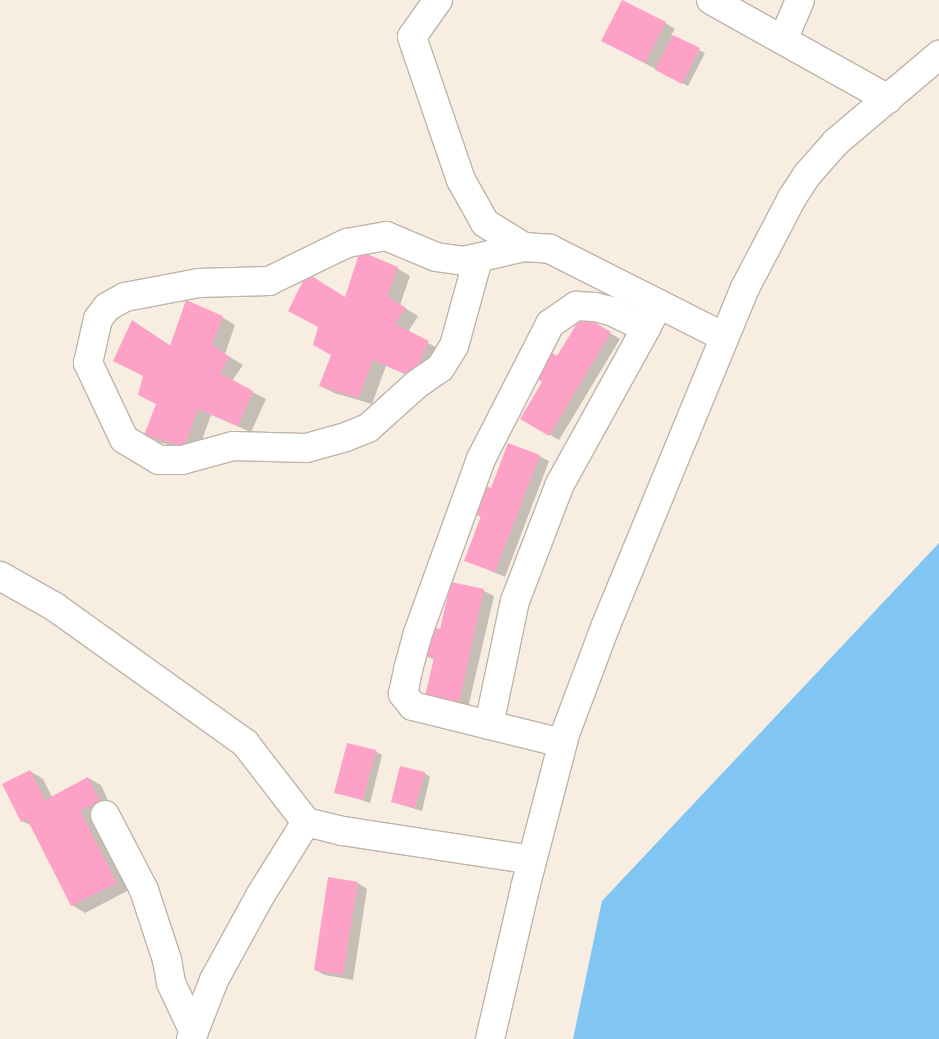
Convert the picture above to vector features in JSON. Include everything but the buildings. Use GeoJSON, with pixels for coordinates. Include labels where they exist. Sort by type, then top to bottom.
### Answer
{"type":"FeatureCollection","features":[{"type":"Feature","properties":{"kind":"street"},"geometry":{"type":"LineString","coordinates":[[438,0],[412,37],[458,171],[485,223],[524,247]]}},
{"type":"Feature","properties":{"kind":"street"},"geometry":{"type":"LineString","coordinates":[[711,0],[888,99]]}},
{"type":"Feature","properties":{"kind":"street"},"geometry":{"type":"LineString","coordinates":[[783,40],[800,0]]}},
{"type":"Feature","properties":{"kind":"street"},"geometry":{"type":"LineString","coordinates":[[490,1039],[532,860],[562,744],[606,625],[745,288],[792,198],[836,142],[939,55]]}},
{"type":"Feature","properties":{"kind":"street"},"geometry":{"type":"LineString","coordinates":[[478,259],[454,346],[440,368],[417,384],[368,428],[346,437],[306,448],[233,446],[182,460],[159,460],[124,439],[88,364],[98,320],[106,307],[125,297],[199,283],[269,281],[347,243],[386,236],[436,257],[464,261],[524,247],[550,249],[724,337]]}},
{"type":"Feature","properties":{"kind":"street"},"geometry":{"type":"LineString","coordinates":[[489,725],[515,601],[560,484],[659,304]]}},
{"type":"Feature","properties":{"kind":"street"},"geometry":{"type":"LineString","coordinates":[[562,744],[414,706],[404,694],[418,633],[481,458],[550,324],[576,306],[585,306],[611,311],[646,328]]}},
{"type":"Feature","properties":{"kind":"street"},"geometry":{"type":"LineString","coordinates":[[0,576],[55,607],[245,744],[306,822],[343,831],[532,860]]}},
{"type":"Feature","properties":{"kind":"street"},"geometry":{"type":"LineString","coordinates":[[105,815],[144,890],[168,960],[171,983],[192,1035]]}},
{"type":"Feature","properties":{"kind":"street"},"geometry":{"type":"LineString","coordinates":[[192,1035],[214,980],[260,896],[306,822]]}},
{"type":"Feature","properties":{"kind":"water"},"geometry":{"type":"Polygon","coordinates":[[[939,543],[939,1039],[573,1039],[602,901],[939,543]]]}}]}
